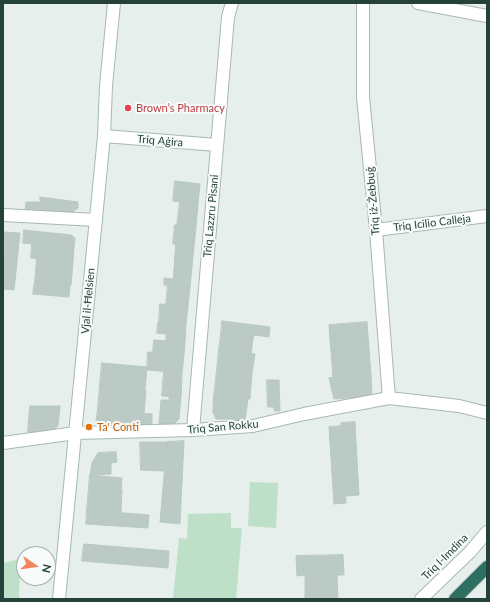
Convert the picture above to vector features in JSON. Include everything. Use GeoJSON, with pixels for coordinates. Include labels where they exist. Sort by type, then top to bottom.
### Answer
{"type":"FeatureCollection","features":[{"type":"Feature","properties":{"kind":"highway"},"geometry":{"type":"LineString","coordinates":[[455,599],[487,567]]}},
{"type":"Feature","properties":{"kind":"street","name":"Vjal il-Ħelsien"},"geometry":{"type":"LineString","coordinates":[[59,599],[104,136],[106,86],[114,3]]}},
{"type":"Feature","properties":{"kind":"street","name":"Triq Lazzru Pisani"},"geometry":{"type":"LineString","coordinates":[[193,430],[228,17],[232,3]]}},
{"type":"Feature","properties":{"kind":"street","name":"Triq iż-Żebbuġ"},"geometry":{"type":"LineString","coordinates":[[363,3],[364,97],[389,398]]}},
{"type":"Feature","properties":{"kind":"street"},"geometry":{"type":"LineString","coordinates":[[418,3],[487,16]]}},
{"type":"Feature","properties":{"kind":"street","name":"Triq Aġira"},"geometry":{"type":"LineString","coordinates":[[104,136],[217,146]]}},
{"type":"Feature","properties":{"kind":"street"},"geometry":{"type":"LineString","coordinates":[[3,215],[96,220]]}},
{"type":"Feature","properties":{"kind":"street","name":"Triq Icilio Calleja"},"geometry":{"type":"LineString","coordinates":[[376,230],[487,216]]}},
{"type":"Feature","properties":{"kind":"street","name":"Triq San Rokku"},"geometry":{"type":"LineString","coordinates":[[3,442],[76,433],[193,430],[253,426],[304,414],[389,398],[459,406],[487,413]]}},
{"type":"Feature","properties":{"kind":"street","name":"Triq l-Imdina"},"geometry":{"type":"LineString","coordinates":[[421,599],[470,552],[487,532]]}},
{"type":"Feature","properties":{"kind":"green space"},"geometry":{"type":"Polygon","coordinates":[[[250,482],[278,483],[276,528],[248,526],[250,482]]]}},
{"type":"Feature","properties":{"kind":"green space"},"geometry":{"type":"Polygon","coordinates":[[[231,513],[231,528],[242,528],[236,599],[173,599],[179,538],[187,539],[188,514],[231,513]]]}},
{"type":"Feature","properties":{"kind":"green space"},"geometry":{"type":"Polygon","coordinates":[[[16,560],[16,586],[19,586],[19,599],[3,599],[3,563],[16,560]]]}},
{"type":"Feature","properties":{"kind":"building"},"geometry":{"type":"Polygon","coordinates":[[[175,181],[200,184],[198,204],[173,201],[175,181]]]}},
{"type":"Feature","properties":{"kind":"building"},"geometry":{"type":"Polygon","coordinates":[[[40,197],[78,202],[78,208],[70,214],[25,211],[26,202],[40,202],[40,197]]]}},
{"type":"Feature","properties":{"kind":"building"},"geometry":{"type":"Polygon","coordinates":[[[180,202],[198,204],[196,227],[177,226],[180,202]]]}},
{"type":"Feature","properties":{"kind":"building"},"geometry":{"type":"Polygon","coordinates":[[[175,225],[196,227],[194,246],[173,244],[175,225]]]}},
{"type":"Feature","properties":{"kind":"building"},"geometry":{"type":"Polygon","coordinates":[[[24,230],[71,235],[75,238],[74,248],[23,243],[24,230]]]}},
{"type":"Feature","properties":{"kind":"building"},"geometry":{"type":"Polygon","coordinates":[[[5,232],[20,233],[14,290],[3,289],[5,232]]]}},
{"type":"Feature","properties":{"kind":"building"},"geometry":{"type":"Polygon","coordinates":[[[32,244],[74,248],[73,262],[31,258],[32,244]]]}},
{"type":"Feature","properties":{"kind":"building"},"geometry":{"type":"Polygon","coordinates":[[[176,244],[194,246],[190,287],[164,285],[164,278],[173,279],[176,244]]]}},
{"type":"Feature","properties":{"kind":"building"},"geometry":{"type":"Polygon","coordinates":[[[37,259],[73,262],[71,285],[35,281],[37,259]]]}},
{"type":"Feature","properties":{"kind":"building"},"geometry":{"type":"Polygon","coordinates":[[[35,281],[70,285],[69,297],[33,294],[35,281]]]}},
{"type":"Feature","properties":{"kind":"building"},"geometry":{"type":"Polygon","coordinates":[[[168,285],[190,287],[188,306],[166,305],[168,285]]]}},
{"type":"Feature","properties":{"kind":"building"},"geometry":{"type":"Polygon","coordinates":[[[160,304],[188,306],[186,325],[159,323],[160,304]]]}},
{"type":"Feature","properties":{"kind":"building"},"geometry":{"type":"Polygon","coordinates":[[[222,321],[270,327],[269,337],[254,335],[253,339],[221,335],[222,321]]]}},
{"type":"Feature","properties":{"kind":"building"},"geometry":{"type":"Polygon","coordinates":[[[367,322],[368,337],[330,340],[329,325],[367,322]]]}},
{"type":"Feature","properties":{"kind":"building"},"geometry":{"type":"Polygon","coordinates":[[[158,323],[186,325],[185,342],[166,341],[166,334],[157,333],[158,323]]]}},
{"type":"Feature","properties":{"kind":"building"},"geometry":{"type":"Polygon","coordinates":[[[221,335],[253,339],[251,354],[219,350],[221,335]]]}},
{"type":"Feature","properties":{"kind":"building"},"geometry":{"type":"Polygon","coordinates":[[[368,337],[369,348],[331,351],[330,340],[368,337]]]}},
{"type":"Feature","properties":{"kind":"building"},"geometry":{"type":"Polygon","coordinates":[[[154,340],[185,342],[184,355],[153,353],[154,340]]]}},
{"type":"Feature","properties":{"kind":"building"},"geometry":{"type":"Polygon","coordinates":[[[369,348],[371,375],[333,378],[331,351],[369,348]]]}},
{"type":"Feature","properties":{"kind":"building"},"geometry":{"type":"Polygon","coordinates":[[[219,350],[255,354],[252,373],[217,370],[219,350]]]}},
{"type":"Feature","properties":{"kind":"building"},"geometry":{"type":"Polygon","coordinates":[[[148,352],[184,355],[182,373],[147,370],[148,352]]]}},
{"type":"Feature","properties":{"kind":"building"},"geometry":{"type":"Polygon","coordinates":[[[102,363],[147,367],[145,389],[100,385],[102,363]]]}},
{"type":"Feature","properties":{"kind":"building"},"geometry":{"type":"Polygon","coordinates":[[[217,370],[252,373],[250,399],[214,396],[217,370]]]}},
{"type":"Feature","properties":{"kind":"building"},"geometry":{"type":"Polygon","coordinates":[[[164,372],[182,373],[181,397],[162,396],[164,372]]]}},
{"type":"Feature","properties":{"kind":"building"},"geometry":{"type":"Polygon","coordinates":[[[371,375],[372,396],[334,399],[329,378],[371,375]]]}},
{"type":"Feature","properties":{"kind":"building"},"geometry":{"type":"Polygon","coordinates":[[[267,380],[279,380],[280,411],[274,411],[274,407],[268,407],[267,380]]]}},
{"type":"Feature","properties":{"kind":"building"},"geometry":{"type":"Polygon","coordinates":[[[100,385],[146,390],[144,413],[98,409],[100,385]]]}},
{"type":"Feature","properties":{"kind":"building"},"geometry":{"type":"Polygon","coordinates":[[[169,396],[181,397],[179,419],[173,425],[159,424],[161,400],[169,400],[169,396]]]}},
{"type":"Feature","properties":{"kind":"building"},"geometry":{"type":"Polygon","coordinates":[[[214,396],[248,399],[245,420],[233,422],[233,419],[216,419],[213,412],[214,396]]]}},
{"type":"Feature","properties":{"kind":"building"},"geometry":{"type":"Polygon","coordinates":[[[30,406],[60,406],[58,426],[50,432],[28,432],[30,406]]]}},
{"type":"Feature","properties":{"kind":"building"},"geometry":{"type":"Polygon","coordinates":[[[98,409],[152,414],[152,428],[99,428],[96,424],[98,409]]]}},
{"type":"Feature","properties":{"kind":"building"},"geometry":{"type":"Polygon","coordinates":[[[355,422],[359,495],[346,496],[341,423],[355,422]]]}},
{"type":"Feature","properties":{"kind":"building"},"geometry":{"type":"Polygon","coordinates":[[[341,426],[346,503],[334,504],[329,427],[341,426]]]}},
{"type":"Feature","properties":{"kind":"building"},"geometry":{"type":"Polygon","coordinates":[[[184,441],[180,524],[160,522],[167,442],[184,441]]]}},
{"type":"Feature","properties":{"kind":"building"},"geometry":{"type":"Polygon","coordinates":[[[140,442],[167,442],[165,471],[141,470],[140,442]]]}},
{"type":"Feature","properties":{"kind":"building"},"geometry":{"type":"Polygon","coordinates":[[[116,452],[117,462],[111,463],[111,474],[90,475],[92,463],[98,453],[116,452]]]}},
{"type":"Feature","properties":{"kind":"building"},"geometry":{"type":"Polygon","coordinates":[[[90,475],[122,478],[121,490],[89,487],[90,475]]]}},
{"type":"Feature","properties":{"kind":"building"},"geometry":{"type":"Polygon","coordinates":[[[89,487],[122,490],[121,513],[87,510],[89,487]]]}},
{"type":"Feature","properties":{"kind":"building"},"geometry":{"type":"Polygon","coordinates":[[[87,510],[149,515],[148,528],[86,524],[87,510]]]}},
{"type":"Feature","properties":{"kind":"building"},"geometry":{"type":"Polygon","coordinates":[[[84,544],[169,551],[168,568],[82,561],[84,544]]]}},
{"type":"Feature","properties":{"kind":"building"},"geometry":{"type":"Polygon","coordinates":[[[343,555],[344,575],[337,575],[338,599],[305,599],[305,575],[297,576],[296,556],[343,555]]]}},
{"type":"Feature","properties":{"kind":"place","name":"Brown’s Pharmacy"},"geometry":{"type":"Point","coordinates":[128,108]}},
{"type":"Feature","properties":{"kind":"place","name":"Ta' Conti"},"geometry":{"type":"Point","coordinates":[89,427]}}]}
